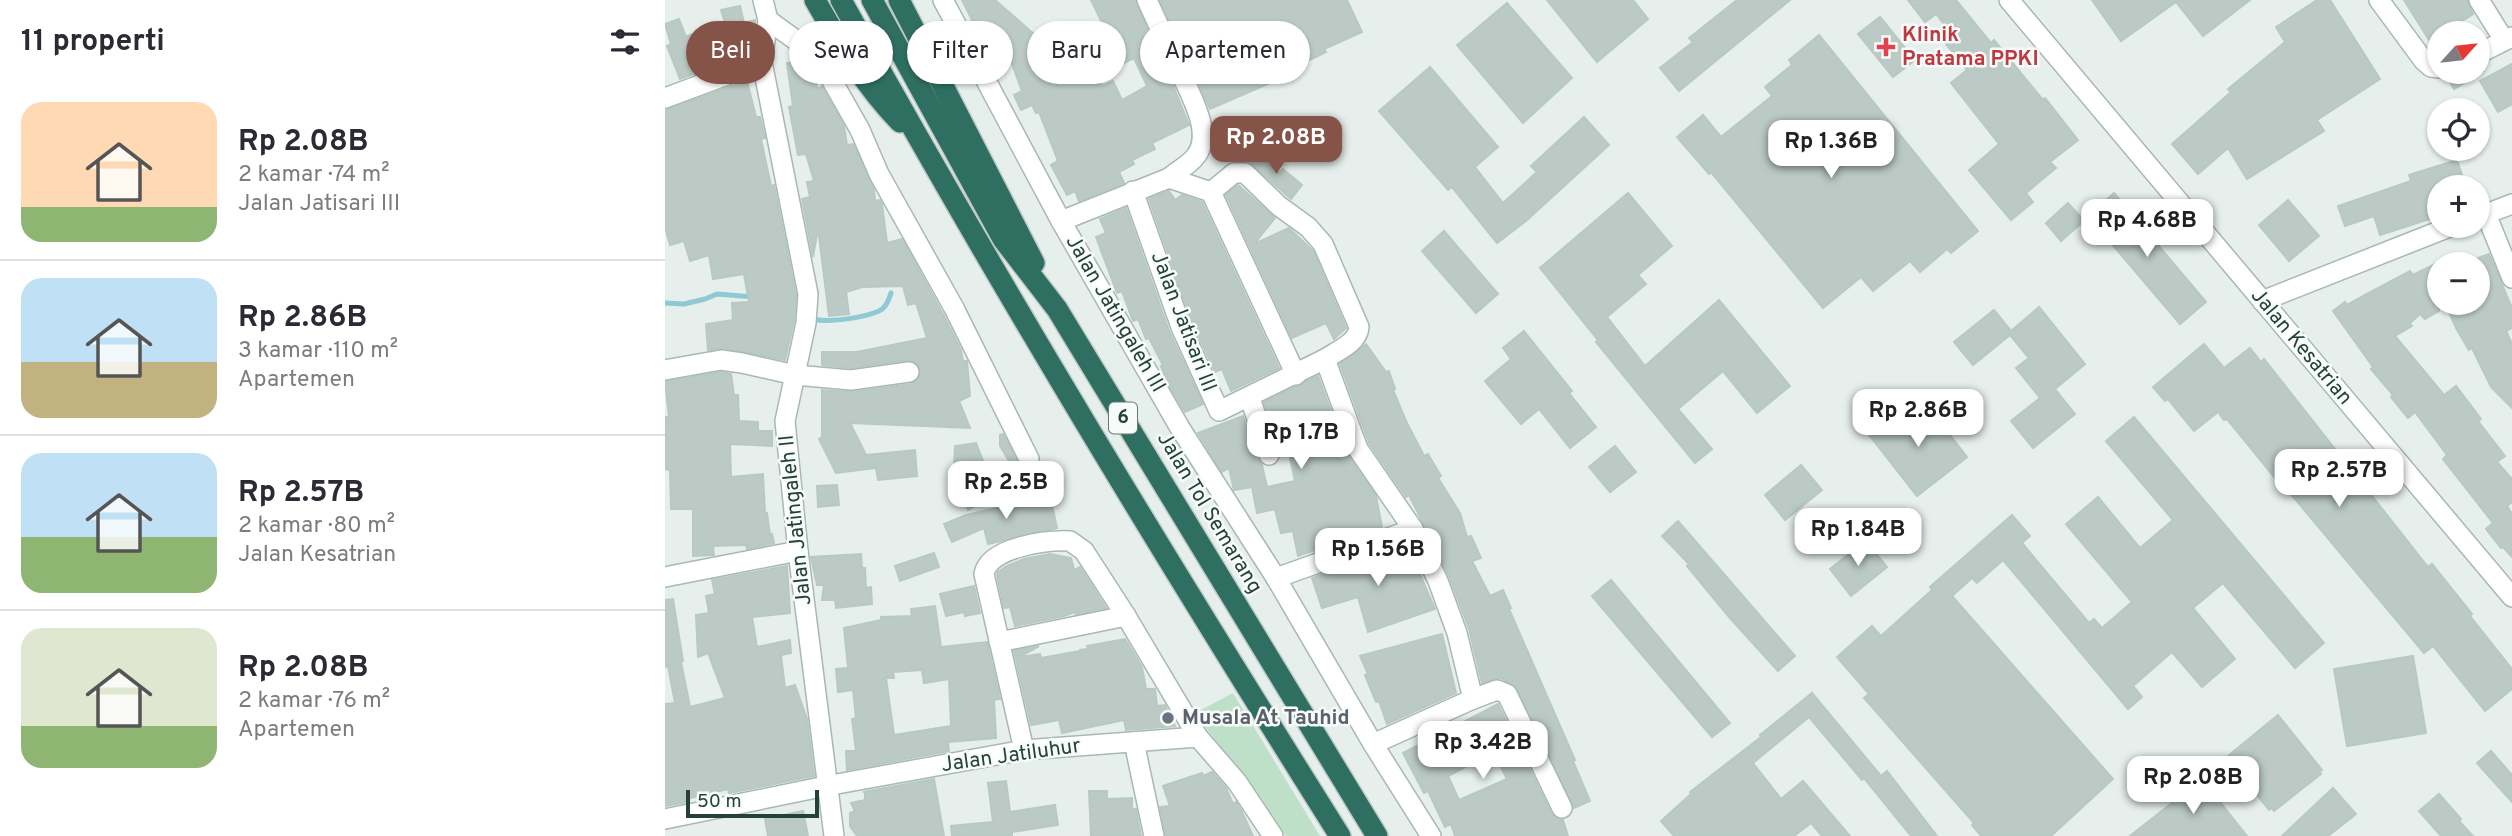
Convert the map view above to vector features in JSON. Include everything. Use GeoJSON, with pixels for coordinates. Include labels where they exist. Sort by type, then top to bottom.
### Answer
{"type":"FeatureCollection","features":[{"type":"Feature","properties":{"kind":"highway"},"geometry":{"type":"LineString","coordinates":[[814,0],[880,102],[919,141]]}},
{"type":"Feature","properties":{"kind":"highway","name":"6"},"geometry":{"type":"LineString","coordinates":[[841,0],[919,141],[1162,553],[1339,836]]}},
{"type":"Feature","properties":{"kind":"highway","name":"Jalan Tol Semarang"},"geometry":{"type":"LineString","coordinates":[[872,0],[1003,239],[1057,309],[1377,836]]}},
{"type":"Feature","properties":{"kind":"highway"},"geometry":{"type":"LineString","coordinates":[[899,0],[1057,309]]}},
{"type":"Feature","properties":{"kind":"street","name":"Jalan Jatingaleh II"},"geometry":{"type":"LineString","coordinates":[[763,0],[768,20]]}},
{"type":"Feature","properties":{"kind":"street","name":"Jalan Jatingaleh III"},"geometry":{"type":"LineString","coordinates":[[943,0],[1061,221],[1180,428],[1276,578],[1373,744],[1431,836]]}},
{"type":"Feature","properties":{"kind":"street"},"geometry":{"type":"LineString","coordinates":[[1147,0],[1157,21]]}},
{"type":"Feature","properties":{"kind":"street","name":"Jalan Kesatrian"},"geometry":{"type":"LineString","coordinates":[[2009,0],[2512,597]]}},
{"type":"Feature","properties":{"kind":"street"},"geometry":{"type":"LineString","coordinates":[[2379,0],[2427,63]]}},
{"type":"Feature","properties":{"kind":"street"},"geometry":{"type":"LineString","coordinates":[[2479,0],[2508,38],[2490,48]]}},
{"type":"Feature","properties":{"kind":"street"},"geometry":{"type":"LineString","coordinates":[[768,20],[808,50],[826,70],[860,130],[879,174],[954,308],[1029,459]]}},
{"type":"Feature","properties":{"kind":"street"},"geometry":{"type":"LineString","coordinates":[[665,98],[703,84]]}},
{"type":"Feature","properties":{"kind":"street","name":"Jalan Jatingaleh II"},"geometry":{"type":"LineString","coordinates":[[766,84],[808,294],[807,317],[785,421],[798,551],[834,836]]}},
{"type":"Feature","properties":{"kind":"street"},"geometry":{"type":"LineString","coordinates":[[1061,221],[1169,178],[1195,157],[1203,143],[1202,128],[1185,84]]}},
{"type":"Feature","properties":{"kind":"street","name":"Jalan Jatisari III"},"geometry":{"type":"LineString","coordinates":[[1133,191],[1181,327],[1217,409],[1223,411],[1325,359],[1349,344],[1359,332],[1347,296],[1323,244],[1308,227],[1279,206],[1245,173],[1234,173],[1211,192]]}},
{"type":"Feature","properties":{"kind":"street"},"geometry":{"type":"LineString","coordinates":[[1169,178],[1211,192],[1296,375]]}},
{"type":"Feature","properties":{"kind":"street"},"geometry":{"type":"LineString","coordinates":[[2490,212],[2512,204]]}},
{"type":"Feature","properties":{"kind":"street"},"geometry":{"type":"LineString","coordinates":[[2490,232],[2512,278]]}},
{"type":"Feature","properties":{"kind":"street"},"geometry":{"type":"LineString","coordinates":[[2262,301],[2427,236]]}},
{"type":"Feature","properties":{"kind":"street"},"geometry":{"type":"LineString","coordinates":[[1325,359],[1358,449],[1413,529],[1439,581],[1457,633],[1473,699]]}},
{"type":"Feature","properties":{"kind":"street"},"geometry":{"type":"LineString","coordinates":[[665,370],[721,360],[795,375],[851,380],[909,372]]}},
{"type":"Feature","properties":{"kind":"street"},"geometry":{"type":"LineString","coordinates":[[1249,398],[1269,455]]}},
{"type":"Feature","properties":{"kind":"street"},"geometry":{"type":"LineString","coordinates":[[1276,578],[1413,529]]}},
{"type":"Feature","properties":{"kind":"street"},"geometry":{"type":"LineString","coordinates":[[1024,750],[984,574],[985,567],[990,561],[1013,548],[1070,541],[1084,551],[1198,737],[1237,782],[1273,836]]}},
{"type":"Feature","properties":{"kind":"street"},"geometry":{"type":"LineString","coordinates":[[665,577],[798,551]]}},
{"type":"Feature","properties":{"kind":"street"},"geometry":{"type":"LineString","coordinates":[[999,642],[1126,616]]}},
{"type":"Feature","properties":{"kind":"street"},"geometry":{"type":"LineString","coordinates":[[1373,744],[1497,690],[1507,694],[1562,808]]}},
{"type":"Feature","properties":{"kind":"street","name":"Jalan Jatiluhur"},"geometry":{"type":"LineString","coordinates":[[665,819],[1024,750],[1198,737]]}},
{"type":"Feature","properties":{"kind":"street"},"geometry":{"type":"LineString","coordinates":[[1134,742],[1154,836]]}},
{"type":"Feature","properties":{"kind":"green space"},"geometry":{"type":"Polygon","coordinates":[[[1233,693],[1320,836],[1286,836],[1195,713],[1233,693]]]}},
{"type":"Feature","properties":{"kind":"building"},"geometry":{"type":"Polygon","coordinates":[[[962,0],[995,0],[1027,28],[1027,84],[1114,84],[1122,100],[1147,86],[1146,84],[1172,84],[1189,125],[1152,143],[1155,149],[1132,160],[1134,164],[1119,172],[1124,183],[1079,201],[1075,191],[1067,195],[1051,165],[1058,161],[1039,112],[1036,113],[1032,105],[1021,110],[1014,95],[1022,91],[1013,67],[1013,21],[972,20],[962,0]]]}},
{"type":"Feature","properties":{"kind":"building"},"geometry":{"type":"Polygon","coordinates":[[[1091,0],[1135,0],[1144,21],[1140,21],[1140,71],[1134,58],[1126,62],[1126,21],[1101,21],[1091,0]]]}},
{"type":"Feature","properties":{"kind":"building"},"geometry":{"type":"Polygon","coordinates":[[[1160,0],[1347,0],[1362,32],[1324,49],[1326,52],[1310,60],[1310,21],[1170,21],[1160,0]]]}},
{"type":"Feature","properties":{"kind":"building"},"geometry":{"type":"Polygon","coordinates":[[[1547,0],[1633,0],[1648,19],[1597,62],[1547,0]]]}},
{"type":"Feature","properties":{"kind":"building"},"geometry":{"type":"Polygon","coordinates":[[[1737,0],[1790,0],[1679,91],[1660,68],[1693,42],[1689,38],[1737,0]]]}},
{"type":"Feature","properties":{"kind":"building"},"geometry":{"type":"Polygon","coordinates":[[[1908,0],[1956,0],[1991,43],[1994,40],[2043,100],[2045,98],[2078,140],[2050,162],[2056,168],[2026,193],[2033,202],[2011,220],[1969,170],[1999,144],[1951,83],[1967,70],[1946,44],[1954,37],[1936,14],[1925,22],[1908,0]]]}},
{"type":"Feature","properties":{"kind":"building"},"geometry":{"type":"Polygon","coordinates":[[[2092,0],[2250,0],[2203,36],[2176,2],[2121,41],[2092,0]]]}},
{"type":"Feature","properties":{"kind":"building"},"geometry":{"type":"Polygon","coordinates":[[[2317,0],[2330,0],[2380,79],[2317,120],[2324,131],[2247,179],[2228,148],[2198,174],[2172,144],[2231,92],[2228,89],[2285,42],[2276,27],[2317,0]]]}},
{"type":"Feature","properties":{"kind":"building"},"geometry":{"type":"Polygon","coordinates":[[[2404,0],[2467,0],[2473,14],[2462,21],[2427,21],[2427,37],[2404,0]]]}},
{"type":"Feature","properties":{"kind":"building"},"geometry":{"type":"Polygon","coordinates":[[[1507,3],[1572,78],[1523,123],[1457,45],[1507,3]]]}},
{"type":"Feature","properties":{"kind":"building"},"geometry":{"type":"Polygon","coordinates":[[[740,6],[744,21],[724,21],[721,10],[740,6]]]}},
{"type":"Feature","properties":{"kind":"building","name":"Klinik Pratama PPKI"},"geometry":{"type":"Polygon","coordinates":[[[1880,17],[1915,60],[1893,77],[1858,34],[1880,17]]]}},
{"type":"Feature","properties":{"kind":"building"},"geometry":{"type":"Polygon","coordinates":[[[679,19],[686,37],[686,77],[680,79],[667,46],[671,44],[665,24],[679,19]]]}},
{"type":"Feature","properties":{"kind":"building"},"geometry":{"type":"Polygon","coordinates":[[[1819,35],[1978,231],[1951,253],[1947,249],[1920,272],[1910,261],[1873,291],[1861,277],[1823,308],[1711,172],[1709,174],[1677,137],[1703,115],[1721,137],[1772,96],[1765,87],[1792,65],[1789,60],[1819,35]]]}},
{"type":"Feature","properties":{"kind":"building"},"geometry":{"type":"Polygon","coordinates":[[[2512,64],[2512,104],[2498,112],[2482,84],[2490,84],[2490,76],[2512,64]]]}},
{"type":"Feature","properties":{"kind":"building"},"geometry":{"type":"Polygon","coordinates":[[[1430,67],[1498,147],[1475,167],[1503,203],[1537,172],[1531,166],[1584,117],[1609,145],[1526,221],[1497,243],[1452,187],[1448,190],[1379,111],[1430,67]]]}},
{"type":"Feature","properties":{"kind":"building"},"geometry":{"type":"Polygon","coordinates":[[[739,84],[748,84],[756,117],[760,117],[765,138],[761,139],[771,186],[774,185],[796,295],[794,321],[785,360],[723,348],[708,350],[706,324],[733,320],[732,303],[749,302],[744,274],[713,279],[709,255],[690,261],[684,241],[670,245],[665,227],[665,110],[739,84]]]}},
{"type":"Feature","properties":{"kind":"building"},"geometry":{"type":"Polygon","coordinates":[[[790,84],[816,84],[817,89],[822,87],[844,126],[847,145],[853,144],[874,190],[875,201],[880,200],[882,204],[887,243],[902,239],[961,350],[963,361],[967,361],[970,396],[959,401],[970,428],[850,423],[866,455],[915,450],[917,476],[878,480],[876,468],[836,473],[819,439],[822,437],[822,390],[853,392],[911,384],[917,381],[921,371],[918,364],[908,360],[851,368],[822,365],[822,352],[857,352],[927,338],[916,303],[908,305],[903,286],[862,287],[846,292],[849,314],[829,316],[818,228],[813,257],[802,199],[810,197],[807,182],[814,181],[806,154],[798,155],[789,107],[793,106],[790,84]]]}},
{"type":"Feature","properties":{"kind":"building"},"geometry":{"type":"Polygon","coordinates":[[[1199,84],[1268,84],[1210,109],[1199,84]]]}},
{"type":"Feature","properties":{"kind":"building"},"geometry":{"type":"Polygon","coordinates":[[[1259,152],[1279,173],[1283,169],[1302,185],[1291,199],[1249,162],[1259,152]]]}},
{"type":"Feature","properties":{"kind":"building"},"geometry":{"type":"Polygon","coordinates":[[[2457,161],[2462,175],[2427,175],[2427,220],[2380,235],[2374,216],[2345,226],[2338,206],[2411,181],[2409,175],[2457,161]]]}},
{"type":"Feature","properties":{"kind":"building"},"geometry":{"type":"Polygon","coordinates":[[[1238,185],[1275,218],[1254,244],[1289,228],[1313,251],[1346,328],[1334,339],[1326,323],[1292,338],[1226,195],[1238,185]]]}},
{"type":"Feature","properties":{"kind":"building"},"geometry":{"type":"Polygon","coordinates":[[[1169,191],[1175,200],[1182,195],[1202,202],[1279,368],[1231,391],[1222,369],[1215,372],[1192,322],[1149,199],[1169,191]]]}},
{"type":"Feature","properties":{"kind":"building"},"geometry":{"type":"Polygon","coordinates":[[[1628,193],[1672,246],[1638,275],[1646,284],[1607,317],[1645,366],[1719,300],[1790,386],[1757,413],[1723,371],[1678,409],[1712,449],[1695,463],[1596,342],[1598,340],[1540,268],[1628,193]]]}},
{"type":"Feature","properties":{"kind":"building"},"geometry":{"type":"Polygon","coordinates":[[[2114,193],[2206,302],[2180,324],[2088,216],[2114,193]]]}},
{"type":"Feature","properties":{"kind":"building"},"geometry":{"type":"Polygon","coordinates":[[[2288,200],[2319,236],[2289,261],[2259,225],[2288,200]]]}},
{"type":"Feature","properties":{"kind":"building"},"geometry":{"type":"Polygon","coordinates":[[[2068,203],[2084,221],[2061,241],[2046,223],[2068,203]]]}},
{"type":"Feature","properties":{"kind":"building"},"geometry":{"type":"Polygon","coordinates":[[[1126,208],[1169,331],[1203,404],[1185,412],[1166,380],[1161,366],[1163,365],[1149,338],[1146,339],[1138,319],[1133,321],[1122,291],[1117,293],[1096,237],[1106,233],[1100,219],[1126,208]]]}},
{"type":"Feature","properties":{"kind":"building"},"geometry":{"type":"Polygon","coordinates":[[[1444,231],[1498,294],[1476,313],[1422,251],[1444,231]]]}},
{"type":"Feature","properties":{"kind":"building"},"geometry":{"type":"Polygon","coordinates":[[[2490,256],[2512,308],[2512,328],[2506,331],[2512,344],[2512,408],[2491,387],[2472,348],[2469,350],[2450,315],[2490,315],[2490,256]]]}},
{"type":"Feature","properties":{"kind":"building"},"geometry":{"type":"Polygon","coordinates":[[[2427,268],[2427,315],[2432,315],[2425,319],[2420,314],[2410,323],[2412,326],[2395,336],[2444,395],[2456,386],[2505,456],[2497,462],[2512,479],[2512,502],[2507,506],[2512,514],[2512,557],[2486,529],[2493,523],[2443,459],[2447,455],[2415,412],[2408,418],[2391,397],[2393,395],[2371,369],[2373,367],[2333,311],[2345,302],[2347,305],[2410,271],[2413,275],[2427,268]]]}},
{"type":"Feature","properties":{"kind":"building"},"geometry":{"type":"Polygon","coordinates":[[[2039,307],[2085,364],[2055,389],[2075,414],[2033,448],[2011,421],[2040,398],[2016,368],[2029,358],[2010,335],[1973,365],[1954,342],[1994,310],[2011,331],[2039,307]]]}},
{"type":"Feature","properties":{"kind":"building"},"geometry":{"type":"Polygon","coordinates":[[[1524,331],[1572,391],[1569,393],[1596,427],[1570,448],[1539,409],[1521,424],[1485,381],[1511,359],[1503,348],[1524,331]]]}},
{"type":"Feature","properties":{"kind":"building"},"geometry":{"type":"Polygon","coordinates":[[[1366,344],[1386,372],[1389,371],[1395,389],[1393,390],[1406,421],[1424,456],[1428,454],[1441,476],[1438,478],[1460,513],[1467,537],[1471,536],[1481,558],[1472,561],[1490,596],[1503,590],[1590,801],[1574,808],[1517,688],[1501,678],[1482,683],[1469,629],[1449,576],[1409,495],[1406,497],[1369,443],[1340,364],[1366,344]]]}},
{"type":"Feature","properties":{"kind":"building"},"geometry":{"type":"Polygon","coordinates":[[[2204,344],[2224,368],[2250,348],[2261,362],[2264,359],[2428,567],[2432,564],[2472,614],[2470,616],[2512,669],[2512,689],[2485,711],[2433,646],[2424,653],[2227,419],[2224,420],[2218,412],[2194,431],[2168,399],[2165,401],[2153,387],[2204,344]]]}},
{"type":"Feature","properties":{"kind":"building"},"geometry":{"type":"Polygon","coordinates":[[[721,372],[731,374],[734,395],[738,395],[739,421],[758,422],[758,431],[772,431],[772,446],[730,444],[731,477],[763,474],[765,513],[774,543],[747,549],[746,545],[713,546],[714,555],[693,556],[693,509],[671,509],[670,470],[665,469],[665,417],[669,417],[665,382],[721,372]]]}},
{"type":"Feature","properties":{"kind":"building"},"geometry":{"type":"Polygon","coordinates":[[[1318,376],[1347,454],[1376,496],[1382,527],[1298,556],[1293,531],[1281,533],[1275,509],[1257,513],[1252,487],[1234,490],[1229,468],[1222,472],[1198,433],[1243,416],[1257,459],[1262,465],[1267,487],[1295,481],[1289,453],[1281,454],[1264,402],[1318,376]]]}},
{"type":"Feature","properties":{"kind":"building"},"geometry":{"type":"Polygon","coordinates":[[[1929,408],[1967,457],[1917,496],[1866,431],[1888,414],[1901,430],[1929,408]]]}},
{"type":"Feature","properties":{"kind":"building"},"geometry":{"type":"Polygon","coordinates":[[[2134,417],[2324,643],[2295,668],[2223,583],[2193,608],[2235,659],[2202,687],[2172,652],[2133,686],[2142,697],[2128,709],[2003,560],[1977,583],[1972,578],[1952,596],[2113,779],[2051,836],[1981,836],[1972,825],[1974,823],[1864,698],[1869,694],[1837,657],[1872,626],[1881,636],[1932,590],[1930,587],[2012,515],[2030,536],[2022,543],[2089,623],[2094,619],[2102,628],[2132,602],[2066,524],[2098,497],[2140,548],[2173,520],[2106,441],[2134,417]]]}},
{"type":"Feature","properties":{"kind":"building"},"geometry":{"type":"Polygon","coordinates":[[[1003,434],[1022,469],[1037,471],[1021,481],[1000,446],[1000,435],[1003,434]]]}},
{"type":"Feature","properties":{"kind":"building"},"geometry":{"type":"Polygon","coordinates":[[[976,443],[996,494],[968,510],[952,468],[955,446],[976,443]]]}},
{"type":"Feature","properties":{"kind":"building"},"geometry":{"type":"Polygon","coordinates":[[[1615,446],[1636,472],[1610,492],[1589,467],[1615,446]]]}},
{"type":"Feature","properties":{"kind":"building"},"geometry":{"type":"Polygon","coordinates":[[[1801,465],[1822,490],[1785,520],[1765,495],[1801,465]]]}},
{"type":"Feature","properties":{"kind":"building"},"geometry":{"type":"Polygon","coordinates":[[[837,485],[839,505],[818,507],[817,486],[837,485]]]}},
{"type":"Feature","properties":{"kind":"building"},"geometry":{"type":"Polygon","coordinates":[[[1050,496],[1057,528],[988,544],[984,528],[952,542],[944,524],[966,515],[1050,496]]]}},
{"type":"Feature","properties":{"kind":"building"},"geometry":{"type":"Polygon","coordinates":[[[1678,521],[1795,656],[1778,671],[1729,617],[1687,566],[1689,564],[1662,536],[1678,521]]]}},
{"type":"Feature","properties":{"kind":"building"},"geometry":{"type":"Polygon","coordinates":[[[1866,541],[1887,567],[1851,596],[1830,569],[1866,541]]]}},
{"type":"Feature","properties":{"kind":"building"},"geometry":{"type":"Polygon","coordinates":[[[1407,545],[1435,609],[1368,632],[1358,597],[1322,608],[1312,578],[1407,545]]]}},
{"type":"Feature","properties":{"kind":"building"},"geometry":{"type":"Polygon","coordinates":[[[934,553],[939,567],[900,581],[895,566],[934,553]]]}},
{"type":"Feature","properties":{"kind":"building"},"geometry":{"type":"Polygon","coordinates":[[[861,554],[866,588],[871,587],[872,604],[836,608],[835,600],[822,600],[824,585],[817,585],[811,557],[861,554]]]}},
{"type":"Feature","properties":{"kind":"building"},"geometry":{"type":"Polygon","coordinates":[[[1050,554],[1071,558],[1074,570],[1080,567],[1106,608],[1015,626],[1010,607],[1004,608],[998,572],[1024,559],[1050,554]]]}},
{"type":"Feature","properties":{"kind":"building"},"geometry":{"type":"Polygon","coordinates":[[[787,566],[790,613],[752,617],[757,647],[790,640],[791,653],[781,655],[785,688],[795,685],[807,719],[814,776],[729,793],[728,789],[665,806],[665,704],[675,703],[668,666],[665,667],[665,600],[673,599],[690,707],[725,698],[708,653],[698,657],[696,615],[709,613],[706,596],[715,594],[712,580],[787,566]]]}},
{"type":"Feature","properties":{"kind":"building"},"geometry":{"type":"Polygon","coordinates":[[[1611,580],[1730,723],[1712,737],[1592,596],[1611,580]]]}},
{"type":"Feature","properties":{"kind":"building"},"geometry":{"type":"Polygon","coordinates":[[[974,586],[980,613],[965,616],[964,612],[946,616],[940,594],[974,586]]]}},
{"type":"Feature","properties":{"kind":"building"},"geometry":{"type":"Polygon","coordinates":[[[935,606],[941,647],[987,642],[1000,699],[994,700],[996,738],[948,742],[949,751],[847,770],[846,751],[856,751],[852,719],[856,718],[853,690],[838,692],[836,669],[848,668],[844,628],[881,620],[881,617],[912,616],[911,609],[935,606]],[[922,670],[893,672],[894,678],[886,678],[894,735],[951,726],[949,679],[924,683],[922,670]]]}},
{"type":"Feature","properties":{"kind":"building"},"geometry":{"type":"Polygon","coordinates":[[[1442,634],[1456,693],[1387,724],[1379,701],[1376,702],[1365,675],[1368,674],[1360,656],[1442,634]]]}},
{"type":"Feature","properties":{"kind":"building"},"geometry":{"type":"Polygon","coordinates":[[[1125,639],[1142,667],[1146,689],[1155,689],[1157,706],[1165,705],[1175,726],[1126,730],[1124,720],[1062,733],[1059,720],[1031,725],[1014,651],[1039,646],[1019,657],[1040,654],[1041,658],[1125,639]]]}},
{"type":"Feature","properties":{"kind":"building"},"geometry":{"type":"Polygon","coordinates":[[[2413,656],[2426,733],[2347,746],[2334,669],[2413,656]]]}},
{"type":"Feature","properties":{"kind":"building"},"geometry":{"type":"Polygon","coordinates":[[[1812,693],[1881,776],[1887,771],[1937,836],[1911,836],[1809,717],[1753,763],[1781,799],[1803,781],[1850,836],[1822,836],[1811,823],[1794,836],[1674,836],[1661,821],[1691,794],[1690,792],[1812,693]]]}},
{"type":"Feature","properties":{"kind":"building"},"geometry":{"type":"Polygon","coordinates":[[[1498,704],[1551,813],[1563,820],[1568,836],[1455,836],[1451,824],[1445,827],[1428,791],[1424,793],[1403,753],[1498,704]],[[1489,743],[1464,756],[1469,765],[1448,776],[1459,800],[1507,779],[1489,743]]]}},
{"type":"Feature","properties":{"kind":"building"},"geometry":{"type":"Polygon","coordinates":[[[2278,715],[2322,770],[2319,772],[2321,774],[2274,811],[2272,808],[2269,810],[2227,757],[2278,715]]]}},
{"type":"Feature","properties":{"kind":"building"},"geometry":{"type":"Polygon","coordinates":[[[2491,751],[2512,775],[2512,802],[2477,763],[2491,751]]]}},
{"type":"Feature","properties":{"kind":"building"},"geometry":{"type":"Polygon","coordinates":[[[1212,772],[1226,788],[1233,804],[1236,802],[1253,836],[1166,836],[1160,807],[1170,806],[1163,786],[1212,772]]]}},
{"type":"Feature","properties":{"kind":"building"},"geometry":{"type":"Polygon","coordinates":[[[2200,777],[2247,836],[2130,836],[2182,795],[2180,792],[2200,777]]]}},
{"type":"Feature","properties":{"kind":"building"},"geometry":{"type":"Polygon","coordinates":[[[934,779],[944,836],[857,836],[850,826],[850,813],[855,811],[851,803],[865,800],[863,792],[934,779]]]}},
{"type":"Feature","properties":{"kind":"building"},"geometry":{"type":"Polygon","coordinates":[[[1006,781],[1010,812],[1055,805],[1058,825],[1012,832],[1012,836],[952,836],[951,826],[993,822],[988,783],[1006,781]]]}},
{"type":"Feature","properties":{"kind":"building"},"geometry":{"type":"Polygon","coordinates":[[[2333,788],[2356,814],[2328,836],[2282,836],[2333,788]]]}},
{"type":"Feature","properties":{"kind":"building"},"geometry":{"type":"Polygon","coordinates":[[[1089,791],[1107,791],[1107,799],[1132,798],[1132,809],[1136,809],[1141,836],[1091,836],[1089,791]]]}},
{"type":"Feature","properties":{"kind":"building"},"geometry":{"type":"Polygon","coordinates":[[[2439,794],[2473,836],[2441,836],[2419,811],[2439,794]]]}},
{"type":"Feature","properties":{"kind":"building"},"geometry":{"type":"Polygon","coordinates":[[[803,811],[808,836],[768,836],[765,819],[803,811]]]}},
{"type":"Feature","properties":{"kind":"waterway"},"geometry":{"type":"LineString","coordinates":[[812,319],[836,320],[872,314],[884,308],[891,293]]}},
{"type":"Feature","properties":{"kind":"waterway"},"geometry":{"type":"LineString","coordinates":[[665,303],[684,304],[717,294],[754,297]]}},
{"type":"Feature","properties":{"kind":"place","name":"Klinik Pratama PPKI"},"geometry":{"type":"Point","coordinates":[1886,47]}},
{"type":"Feature","properties":{"kind":"place","name":"Musala At Tauhid"},"geometry":{"type":"Point","coordinates":[1168,718]}}]}
